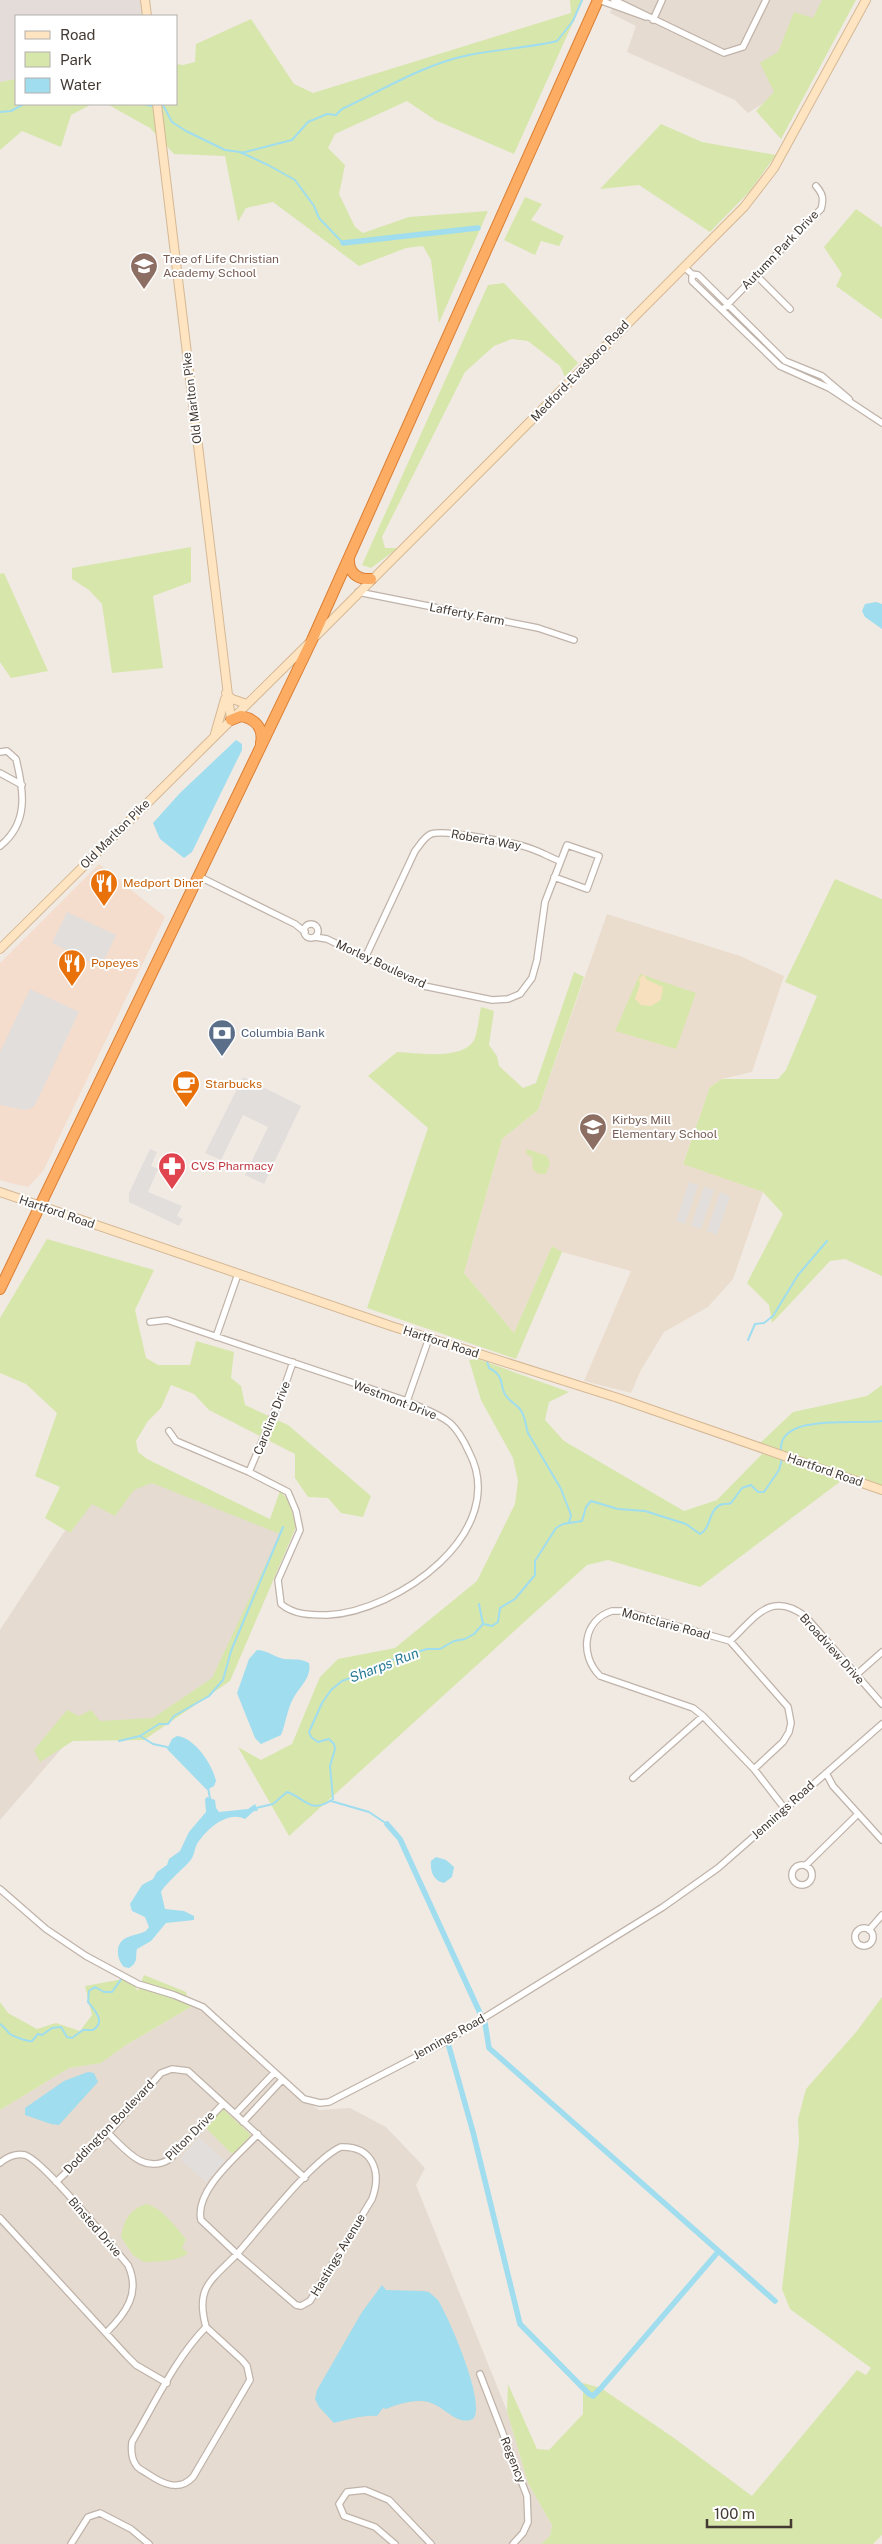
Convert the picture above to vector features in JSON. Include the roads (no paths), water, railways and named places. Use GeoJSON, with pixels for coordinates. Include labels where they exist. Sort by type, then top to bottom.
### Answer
{"type":"FeatureCollection","features":[{"type":"Feature","properties":{"kind":"highway"},"geometry":{"type":"LineString","coordinates":[[0,1289],[312,640],[599,0]]}},
{"type":"Feature","properties":{"kind":"highway"},"geometry":{"type":"LineString","coordinates":[[350,556],[349,562],[354,574],[359,578],[371,579]]}},
{"type":"Feature","properties":{"kind":"highway"},"geometry":{"type":"LineString","coordinates":[[231,720],[241,716],[254,721],[261,733],[261,746]]}},
{"type":"Feature","properties":{"kind":"street"},"geometry":{"type":"LineString","coordinates":[[145,0],[147,15]]}},
{"type":"Feature","properties":{"kind":"street"},"geometry":{"type":"LineString","coordinates":[[599,0],[638,16],[650,18]]}},
{"type":"Feature","properties":{"kind":"street"},"geometry":{"type":"LineString","coordinates":[[614,0],[724,53],[743,47],[766,0]]}},
{"type":"Feature","properties":{"kind":"street"},"geometry":{"type":"LineString","coordinates":[[650,18],[662,0]]}},
{"type":"Feature","properties":{"kind":"street","name":"Medford-Evesboro Road"},"geometry":{"type":"LineString","coordinates":[[247,704],[738,213],[765,182],[866,0]]}},
{"type":"Feature","properties":{"kind":"street","name":"Old Marlton Pike"},"geometry":{"type":"LineString","coordinates":[[157,105],[226,692]]}},
{"type":"Feature","properties":{"kind":"street","name":"Autumn Park Drive"},"geometry":{"type":"LineString","coordinates":[[722,310],[821,209],[824,201],[822,193],[816,186]]}},
{"type":"Feature","properties":{"kind":"street"},"geometry":{"type":"LineString","coordinates":[[684,266],[692,274],[698,275],[785,361],[822,376],[846,394],[851,401]]}},
{"type":"Feature","properties":{"kind":"street"},"geometry":{"type":"LineString","coordinates":[[692,274],[692,282],[780,366],[819,382],[851,401],[882,423]]}},
{"type":"Feature","properties":{"kind":"street"},"geometry":{"type":"LineString","coordinates":[[756,275],[790,309]]}},
{"type":"Feature","properties":{"kind":"street","name":"Lafferty Farm"},"geometry":{"type":"LineString","coordinates":[[358,592],[538,628],[574,640]]}},
{"type":"Feature","properties":{"kind":"street"},"geometry":{"type":"LineString","coordinates":[[226,692],[232,699],[247,704]]}},
{"type":"Feature","properties":{"kind":"street"},"geometry":{"type":"LineString","coordinates":[[226,692],[231,720]]}},
{"type":"Feature","properties":{"kind":"street"},"geometry":{"type":"LineString","coordinates":[[210,740],[221,717],[226,692]]}},
{"type":"Feature","properties":{"kind":"street","name":"Old Marlton Pike"},"geometry":{"type":"LineString","coordinates":[[0,949],[247,704]]}},
{"type":"Feature","properties":{"kind":"street"},"geometry":{"type":"LineString","coordinates":[[0,752],[7,752],[16,759],[22,784],[22,816],[12,834],[0,846]]}},
{"type":"Feature","properties":{"kind":"street"},"geometry":{"type":"LineString","coordinates":[[0,773],[22,784]]}},
{"type":"Feature","properties":{"kind":"street","name":"Roberta Way"},"geometry":{"type":"LineString","coordinates":[[365,958],[415,851],[423,840],[432,834],[461,835],[531,848],[560,861]]}},
{"type":"Feature","properties":{"kind":"street","name":"Morley Boulevard"},"geometry":{"type":"LineString","coordinates":[[315,936],[327,939],[424,986],[492,1000],[508,999],[520,994],[532,978],[537,960],[545,902],[554,877],[566,845],[600,856],[587,889],[554,877]]}},
{"type":"Feature","properties":{"kind":"street"},"geometry":{"type":"LineString","coordinates":[[198,876],[295,924],[310,938],[315,936],[318,930],[315,925],[295,924]]}},
{"type":"Feature","properties":{"kind":"street"},"geometry":{"type":"LineString","coordinates":[[305,932],[307,926]]}},
{"type":"Feature","properties":{"kind":"street","name":"Morley Boulevard"},"geometry":{"type":"LineString","coordinates":[[318,930],[327,939]]}},
{"type":"Feature","properties":{"kind":"street","name":"Hartford Road"},"geometry":{"type":"LineString","coordinates":[[0,1192],[429,1338],[582,1386],[882,1490]]}},
{"type":"Feature","properties":{"kind":"street"},"geometry":{"type":"LineString","coordinates":[[216,1337],[238,1274]]}},
{"type":"Feature","properties":{"kind":"street","name":"Westmont Drive"},"geometry":{"type":"LineString","coordinates":[[150,1322],[167,1320],[406,1401],[438,1415],[459,1433],[472,1458],[478,1479],[477,1502],[468,1526],[444,1557],[408,1588],[362,1610],[340,1614],[313,1615],[292,1612],[281,1604],[278,1580],[300,1530],[293,1501],[288,1492],[249,1472],[176,1442],[169,1431]]}},
{"type":"Feature","properties":{"kind":"street"},"geometry":{"type":"LineString","coordinates":[[406,1401],[429,1338]]}},
{"type":"Feature","properties":{"kind":"street","name":"Caroline Drive"},"geometry":{"type":"LineString","coordinates":[[249,1472],[282,1394],[293,1362]]}},
{"type":"Feature","properties":{"kind":"street","name":"Broadview Drive"},"geometry":{"type":"LineString","coordinates":[[730,1641],[763,1610],[773,1605],[794,1608],[805,1616],[855,1676],[882,1704]]}},
{"type":"Feature","properties":{"kind":"street","name":"Montclarie Road"},"geometry":{"type":"LineString","coordinates":[[730,1641],[624,1611],[603,1614],[595,1621],[586,1637],[588,1658],[593,1669],[600,1676],[683,1703],[703,1716],[754,1769],[785,1809]]}},
{"type":"Feature","properties":{"kind":"street"},"geometry":{"type":"LineString","coordinates":[[730,1641],[788,1707],[790,1715],[789,1732],[783,1742],[754,1769]]}},
{"type":"Feature","properties":{"kind":"street"},"geometry":{"type":"LineString","coordinates":[[855,1676],[882,1652]]}},
{"type":"Feature","properties":{"kind":"street"},"geometry":{"type":"LineString","coordinates":[[632,1778],[703,1716]]}},
{"type":"Feature","properties":{"kind":"street","name":"Jennings Road"},"geometry":{"type":"LineString","coordinates":[[0,1889],[46,1929],[86,1956],[138,1984],[181,1997],[203,2008],[304,2099],[320,2103],[329,2102],[445,2042],[663,1908],[712,1872],[882,1724]]}},
{"type":"Feature","properties":{"kind":"street"},"geometry":{"type":"LineString","coordinates":[[826,1773],[833,1786],[882,1840]]}},
{"type":"Feature","properties":{"kind":"street"},"geometry":{"type":"LineString","coordinates":[[806,1865],[858,1814]]}},
{"type":"Feature","properties":{"kind":"street"},"geometry":{"type":"LineString","coordinates":[[869,1930],[882,1916]]}},
{"type":"Feature","properties":{"kind":"street","name":"Doddington Boulevard"},"geometry":{"type":"LineString","coordinates":[[56,2182],[108,2133],[161,2073],[172,2069],[188,2071],[305,2178]]}},
{"type":"Feature","properties":{"kind":"street"},"geometry":{"type":"LineString","coordinates":[[235,2114],[274,2073]]}},
{"type":"Feature","properties":{"kind":"street"},"geometry":{"type":"LineString","coordinates":[[243,2122],[282,2080]]}},
{"type":"Feature","properties":{"kind":"street","name":"Pilton Drive"},"geometry":{"type":"LineString","coordinates":[[108,2133],[137,2160],[154,2166],[163,2164],[223,2104]]}},
{"type":"Feature","properties":{"kind":"street"},"geometry":{"type":"LineString","coordinates":[[206,2327],[193,2340],[132,2442],[131,2449],[138,2468],[161,2482],[178,2486],[188,2482],[193,2477],[250,2380],[247,2366],[206,2327],[201,2308],[203,2292],[237,2254],[201,2220],[200,2202],[206,2191],[258,2134]]}},
{"type":"Feature","properties":{"kind":"street","name":"Hastings Avenue"},"geometry":{"type":"LineString","coordinates":[[350,2147],[364,2153],[371,2160],[378,2178],[372,2199],[310,2301],[301,2306],[291,2303],[237,2254],[305,2178],[332,2151],[350,2147]]}},
{"type":"Feature","properties":{"kind":"street","name":"Binsted Drive"},"geometry":{"type":"LineString","coordinates":[[0,2163],[15,2155],[28,2156],[56,2182],[128,2265],[133,2274],[133,2296],[124,2315],[106,2333]]}},
{"type":"Feature","properties":{"kind":"street"},"geometry":{"type":"LineString","coordinates":[[0,2218],[136,2365],[167,2383]]}},
{"type":"Feature","properties":{"kind":"street","name":"Regency"},"geometry":{"type":"LineString","coordinates":[[480,2374],[527,2496],[528,2522],[523,2533],[513,2544]]}},
{"type":"Feature","properties":{"kind":"street"},"geometry":{"type":"LineString","coordinates":[[395,2544],[375,2528],[344,2516],[339,2504],[348,2492],[365,2490],[389,2500],[431,2544]]}},
{"type":"Feature","properties":{"kind":"street"},"geometry":{"type":"LineString","coordinates":[[71,2544],[88,2517],[100,2513],[135,2532],[149,2544]]}},
{"type":"Feature","properties":{"kind":"water"},"geometry":{"type":"Polygon","coordinates":[[[876,602],[882,604],[882,629],[865,617],[862,611],[865,604],[876,602]]]}},
{"type":"Feature","properties":{"kind":"water"},"geometry":{"type":"Polygon","coordinates":[[[236,740],[242,744],[242,750],[192,852],[184,858],[160,839],[153,823],[180,793],[236,740]]]}},
{"type":"Feature","properties":{"kind":"water"},"geometry":{"type":"Polygon","coordinates":[[[257,1650],[284,1659],[300,1660],[309,1663],[309,1673],[296,1693],[281,1735],[261,1744],[255,1738],[237,1693],[249,1659],[257,1650]]]}},
{"type":"Feature","properties":{"kind":"water"},"geometry":{"type":"Polygon","coordinates":[[[177,1736],[190,1741],[202,1753],[214,1775],[216,1781],[214,1786],[207,1790],[167,1749],[172,1739],[177,1736]]]}},
{"type":"Feature","properties":{"kind":"water"},"geometry":{"type":"Polygon","coordinates":[[[207,1797],[215,1800],[216,1808],[219,1812],[248,1809],[255,1804],[258,1811],[254,1811],[245,1819],[231,1817],[224,1819],[211,1828],[201,1839],[190,1861],[161,1892],[165,1909],[184,1911],[194,1916],[194,1920],[166,1923],[151,1941],[137,1949],[132,1966],[129,1968],[124,1967],[118,1956],[118,1947],[122,1940],[146,1931],[149,1927],[145,1917],[132,1911],[130,1904],[142,1885],[153,1879],[157,1872],[167,1865],[169,1859],[180,1851],[189,1832],[206,1812],[205,1799],[207,1797]]]}},
{"type":"Feature","properties":{"kind":"water"},"geometry":{"type":"Polygon","coordinates":[[[436,1857],[446,1860],[454,1867],[452,1877],[444,1883],[435,1878],[431,1869],[431,1861],[436,1857]]]}},
{"type":"Feature","properties":{"kind":"water"},"geometry":{"type":"Polygon","coordinates":[[[88,2072],[94,2073],[98,2082],[59,2125],[25,2115],[25,2108],[64,2081],[88,2072]]]}},
{"type":"Feature","properties":{"kind":"water"},"geometry":{"type":"Polygon","coordinates":[[[382,2285],[386,2290],[429,2292],[438,2300],[458,2342],[471,2380],[476,2410],[473,2419],[462,2420],[431,2403],[414,2401],[386,2409],[383,2408],[377,2416],[361,2417],[334,2423],[319,2407],[315,2399],[317,2390],[362,2312],[382,2285]]]}},
{"type":"Feature","properties":{"kind":"waterway"},"geometry":{"type":"LineString","coordinates":[[241,153],[292,140],[308,122],[327,114],[336,115],[342,109],[404,78],[452,59],[557,41],[573,21],[582,0]]}},
{"type":"Feature","properties":{"kind":"waterway"},"geometry":{"type":"LineString","coordinates":[[0,112],[11,111],[22,105]]}},
{"type":"Feature","properties":{"kind":"waterway"},"geometry":{"type":"LineString","coordinates":[[163,105],[172,122],[186,131],[225,150],[240,152],[295,180],[314,206],[319,218],[343,243]]}},
{"type":"Feature","properties":{"kind":"waterway"},"geometry":{"type":"LineString","coordinates":[[343,243],[478,228]]}},
{"type":"Feature","properties":{"kind":"waterway"},"geometry":{"type":"LineString","coordinates":[[748,1340],[755,1324],[764,1323],[773,1316],[798,1275],[827,1241]]}},
{"type":"Feature","properties":{"kind":"waterway"},"geometry":{"type":"LineString","coordinates":[[487,1361],[489,1368],[495,1371],[500,1378],[504,1393],[523,1414],[528,1433],[561,1489],[571,1515],[569,1523]]}},
{"type":"Feature","properties":{"kind":"waterway","name":"Sharps Run"},"geometry":{"type":"LineString","coordinates":[[781,1451],[783,1439],[792,1430],[806,1425],[882,1421]]}},
{"type":"Feature","properties":{"kind":"waterway","name":"Sharps Run"},"geometry":{"type":"LineString","coordinates":[[484,1624],[492,1626],[498,1622],[500,1608],[515,1599],[535,1575],[535,1561],[556,1528],[563,1524],[582,1521],[586,1507],[591,1501],[618,1509],[645,1511],[686,1524],[700,1534],[704,1532],[713,1511],[721,1504],[731,1503],[742,1488],[751,1485],[758,1492],[764,1492],[779,1470],[782,1459]]}},
{"type":"Feature","properties":{"kind":"waterway"},"geometry":{"type":"LineString","coordinates":[[119,1741],[140,1736],[159,1724],[168,1724],[174,1716],[209,1696],[223,1680],[231,1651],[283,1527]]}},
{"type":"Feature","properties":{"kind":"waterway"},"geometry":{"type":"LineString","coordinates":[[479,1604],[483,1624]]}},
{"type":"Feature","properties":{"kind":"waterway","name":"Sharps Run"},"geometry":{"type":"LineString","coordinates":[[256,1808],[273,1804],[287,1792],[314,1806],[325,1804],[333,1799],[330,1766],[335,1749],[334,1744],[329,1739],[318,1742],[311,1737],[309,1732],[322,1703],[331,1690],[342,1681],[365,1673],[385,1662],[427,1649],[440,1649],[454,1641],[465,1639],[474,1634],[483,1624]]}},
{"type":"Feature","properties":{"kind":"waterway"},"geometry":{"type":"LineString","coordinates":[[140,1736],[153,1744],[167,1747]]}},
{"type":"Feature","properties":{"kind":"waterway"},"geometry":{"type":"LineString","coordinates":[[208,1787],[210,1799]]}},
{"type":"Feature","properties":{"kind":"waterway"},"geometry":{"type":"LineString","coordinates":[[331,1801],[369,1812],[387,1824]]}},
{"type":"Feature","properties":{"kind":"waterway"},"geometry":{"type":"LineString","coordinates":[[387,1824],[400,1839],[480,2013]]}},
{"type":"Feature","properties":{"kind":"waterway","name":"Sharps Run"},"geometry":{"type":"LineString","coordinates":[[0,2024],[10,2034],[27,2041],[32,2041],[38,2034],[42,2035],[52,2028],[61,2027],[67,2037],[72,2038],[83,2030],[93,2030],[99,2023],[98,2016],[88,2002],[89,1991],[95,1987],[104,1992],[112,1992],[122,1978]]}},
{"type":"Feature","properties":{"kind":"waterway"},"geometry":{"type":"LineString","coordinates":[[485,2023],[489,2048],[775,2301]]}},
{"type":"Feature","properties":{"kind":"waterway"},"geometry":{"type":"LineString","coordinates":[[448,2043],[473,2132],[520,2324],[589,2394],[593,2396],[601,2388],[718,2252]]}},
{"type":"Feature","properties":{"kind":"place","name":"Tree of Life Christian Academy School"},"geometry":{"type":"Point","coordinates":[144,290]}},
{"type":"Feature","properties":{"kind":"place","name":"Medport Diner"},"geometry":{"type":"Point","coordinates":[104,907]}},
{"type":"Feature","properties":{"kind":"place","name":"Popeyes"},"geometry":{"type":"Point","coordinates":[72,987]}},
{"type":"Feature","properties":{"kind":"place","name":"Columbia Bank"},"geometry":{"type":"Point","coordinates":[222,1057]}},
{"type":"Feature","properties":{"kind":"place","name":"Starbucks"},"geometry":{"type":"Point","coordinates":[186,1108]}},
{"type":"Feature","properties":{"kind":"place","name":"Kirbys Mill Elementary School"},"geometry":{"type":"Point","coordinates":[593,1151]}},
{"type":"Feature","properties":{"kind":"place","name":"CVS Pharmacy"},"geometry":{"type":"Point","coordinates":[172,1190]}}]}
